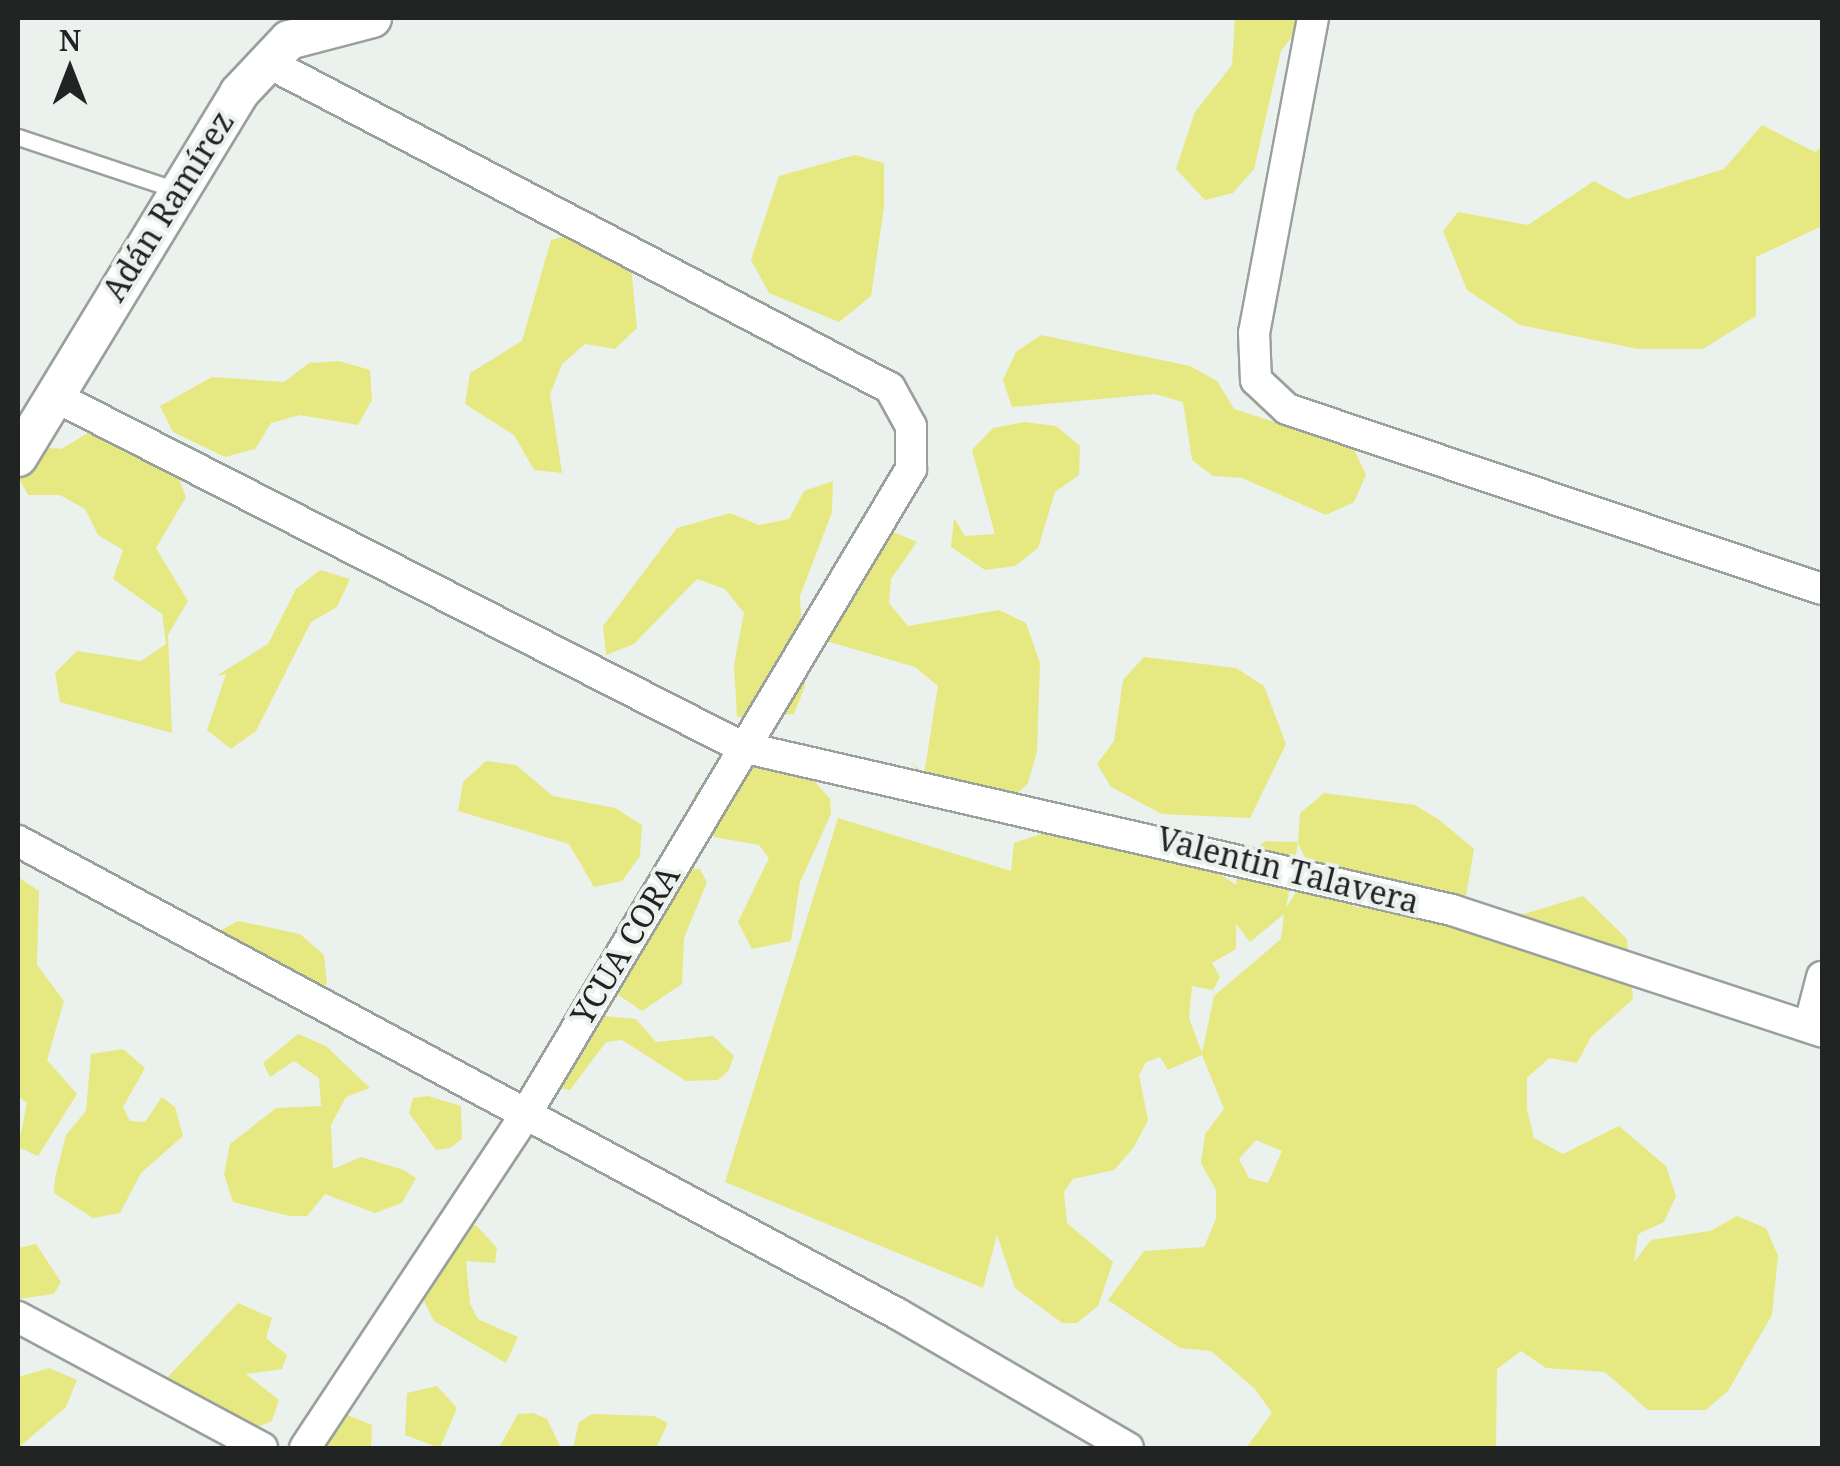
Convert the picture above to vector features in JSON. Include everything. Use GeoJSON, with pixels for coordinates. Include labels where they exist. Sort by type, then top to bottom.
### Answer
{"type":"FeatureCollection","features":[{"type":"Feature","properties":{"kind":"street","name":"Adán Ramírez"},"geometry":{"type":"LineString","coordinates":[[18,457],[176,190],[264,62],[325,21],[372,18]]}},
{"type":"Feature","properties":{"kind":"street"},"geometry":{"type":"LineString","coordinates":[[1313,18],[1254,334],[1256,380],[1287,408],[1822,590]]}},
{"type":"Feature","properties":{"kind":"street","name":"YCUA CORA"},"geometry":{"type":"LineString","coordinates":[[264,62],[890,388],[911,426],[911,468],[524,1117],[305,1448]]}},
{"type":"Feature","properties":{"kind":"street","name":"Valentin Talavera"},"geometry":{"type":"LineString","coordinates":[[52,395],[742,747],[1452,910],[1816,1030]]}},
{"type":"Feature","properties":{"kind":"street"},"geometry":{"type":"LineString","coordinates":[[18,841],[524,1117],[898,1314],[1128,1448]]}},
{"type":"Feature","properties":{"kind":"street"},"geometry":{"type":"LineString","coordinates":[[1816,1030],[1822,978]]}},
{"type":"Feature","properties":{"kind":"street"},"geometry":{"type":"LineString","coordinates":[[18,1317],[262,1448]]}},
{"type":"Feature","properties":{"kind":"lane"},"geometry":{"type":"LineString","coordinates":[[18,137],[176,190]]}},
{"type":"Feature","properties":{"kind":"green space"},"geometry":{"type":"Polygon","coordinates":[[[1235,18],[1306,18],[1281,51],[1254,169],[1233,193],[1205,200],[1176,169],[1195,112],[1232,65],[1235,18]]]}},
{"type":"Feature","properties":{"kind":"green space"},"geometry":{"type":"Polygon","coordinates":[[[1762,125],[1815,152],[1822,147],[1822,226],[1756,257],[1756,316],[1703,349],[1638,349],[1520,325],[1467,290],[1443,231],[1458,212],[1528,225],[1594,181],[1627,199],[1724,169],[1762,125]]]}},
{"type":"Feature","properties":{"kind":"green space"},"geometry":{"type":"Polygon","coordinates":[[[855,155],[884,163],[884,207],[871,296],[839,322],[769,293],[751,260],[779,176],[855,155]]]}},
{"type":"Feature","properties":{"kind":"green space"},"geometry":{"type":"Polygon","coordinates":[[[582,232],[631,266],[637,328],[615,349],[585,344],[562,364],[550,394],[562,473],[534,470],[514,435],[465,404],[470,373],[522,341],[551,240],[582,232]]]}},
{"type":"Feature","properties":{"kind":"green space"},"geometry":{"type":"Polygon","coordinates":[[[1041,335],[1190,366],[1217,381],[1234,409],[1353,447],[1366,475],[1354,502],[1326,515],[1242,478],[1213,476],[1192,460],[1183,402],[1155,394],[1012,407],[1003,380],[1016,352],[1041,335]]]}},
{"type":"Feature","properties":{"kind":"green space"},"geometry":{"type":"Polygon","coordinates":[[[339,361],[370,370],[372,400],[358,425],[300,415],[271,423],[255,449],[225,457],[173,432],[160,406],[212,377],[284,382],[309,363],[339,361]]]}},
{"type":"Feature","properties":{"kind":"green space"},"geometry":{"type":"Polygon","coordinates":[[[1024,422],[1056,426],[1080,446],[1079,475],[1055,492],[1038,548],[1015,566],[985,570],[951,547],[954,518],[965,536],[995,534],[972,450],[993,428],[1024,422]]]}},
{"type":"Feature","properties":{"kind":"green space"},"geometry":{"type":"Polygon","coordinates":[[[88,433],[175,469],[186,497],[156,548],[188,601],[168,635],[172,733],[60,702],[55,673],[77,651],[141,661],[166,644],[162,614],[113,579],[123,550],[98,535],[85,509],[60,495],[28,495],[18,476],[30,446],[61,449],[88,433]]]}},
{"type":"Feature","properties":{"kind":"green space"},"geometry":{"type":"Polygon","coordinates":[[[833,481],[832,512],[800,596],[805,686],[794,714],[737,717],[734,664],[744,613],[725,589],[697,579],[634,644],[606,655],[603,626],[677,528],[730,513],[759,525],[789,519],[804,491],[833,481]]]}},
{"type":"Feature","properties":{"kind":"green space"},"geometry":{"type":"Polygon","coordinates":[[[889,530],[917,542],[891,579],[889,603],[908,626],[999,610],[1026,623],[1040,663],[1037,752],[1028,783],[1007,804],[929,786],[911,762],[924,774],[938,686],[915,667],[830,642],[816,616],[889,530]]]}},
{"type":"Feature","properties":{"kind":"green space"},"geometry":{"type":"Polygon","coordinates":[[[320,570],[350,579],[337,607],[311,622],[256,731],[231,749],[207,730],[226,674],[216,676],[268,644],[296,589],[320,570]]]}},
{"type":"Feature","properties":{"kind":"green space"},"geometry":{"type":"Polygon","coordinates":[[[1144,657],[1236,668],[1264,686],[1286,744],[1250,818],[1162,814],[1111,787],[1097,764],[1114,741],[1123,680],[1144,657]]]}},
{"type":"Feature","properties":{"kind":"green space"},"geometry":{"type":"Polygon","coordinates":[[[794,758],[830,799],[831,814],[800,882],[791,941],[752,949],[738,922],[769,858],[759,845],[714,837],[694,795],[723,761],[794,758]]]}},
{"type":"Feature","properties":{"kind":"green space"},"geometry":{"type":"Polygon","coordinates":[[[486,761],[516,765],[553,796],[615,808],[642,825],[640,856],[622,881],[594,887],[569,844],[458,811],[463,782],[486,761]]]}},
{"type":"Feature","properties":{"kind":"green space"},"geometry":{"type":"Polygon","coordinates":[[[1324,793],[1415,805],[1474,849],[1464,907],[1524,914],[1583,896],[1627,939],[1633,999],[1591,1037],[1577,1063],[1549,1058],[1527,1078],[1527,1109],[1534,1138],[1563,1154],[1619,1126],[1666,1166],[1676,1196],[1664,1222],[1638,1234],[1634,1262],[1651,1240],[1710,1231],[1737,1216],[1766,1228],[1778,1256],[1772,1315],[1728,1391],[1706,1410],[1648,1410],[1605,1372],[1546,1368],[1521,1351],[1497,1369],[1496,1448],[1246,1448],[1272,1413],[1255,1389],[1211,1351],[1180,1348],[1108,1300],[1144,1251],[1204,1247],[1216,1219],[1216,1190],[1201,1163],[1205,1134],[1224,1109],[1202,1055],[1168,1070],[1160,1057],[1146,1062],[1139,1075],[1148,1120],[1134,1147],[1114,1170],[1073,1179],[1064,1192],[1067,1223],[1113,1262],[1098,1306],[1077,1323],[1062,1323],[1015,1288],[997,1235],[983,1288],[725,1182],[838,818],[1011,871],[1014,843],[1059,828],[1183,848],[1236,885],[1239,858],[1266,841],[1298,842],[1300,813],[1324,793]],[[1298,843],[1286,908],[1301,884],[1359,908],[1387,898],[1310,868],[1298,843]],[[1284,914],[1250,942],[1236,924],[1236,949],[1212,963],[1220,977],[1213,990],[1192,986],[1189,1018],[1202,1053],[1214,996],[1281,939],[1284,914]],[[1256,1140],[1239,1159],[1249,1178],[1268,1183],[1282,1151],[1256,1140]]]}},
{"type":"Feature","properties":{"kind":"green space"},"geometry":{"type":"Polygon","coordinates":[[[685,868],[700,869],[707,882],[684,938],[682,984],[642,1011],[617,994],[616,964],[685,868]]]}},
{"type":"Feature","properties":{"kind":"green space"},"geometry":{"type":"Polygon","coordinates":[[[18,877],[39,891],[37,965],[64,1001],[47,1060],[77,1094],[38,1156],[18,1147],[27,1103],[18,1096],[18,877]]]}},
{"type":"Feature","properties":{"kind":"green space"},"geometry":{"type":"Polygon","coordinates":[[[238,921],[300,934],[324,955],[327,984],[300,1004],[210,936],[238,921]]]}},
{"type":"Feature","properties":{"kind":"green space"},"geometry":{"type":"Polygon","coordinates":[[[605,1016],[636,1019],[656,1042],[713,1036],[734,1056],[729,1070],[718,1080],[686,1081],[622,1040],[606,1042],[570,1090],[555,1087],[605,1016]]]}},
{"type":"Feature","properties":{"kind":"green space"},"geometry":{"type":"Polygon","coordinates":[[[298,1034],[326,1046],[370,1088],[346,1097],[331,1125],[333,1169],[361,1157],[404,1170],[416,1178],[402,1203],[375,1213],[325,1194],[307,1216],[290,1216],[233,1202],[224,1174],[230,1144],[276,1108],[321,1106],[319,1078],[294,1061],[270,1077],[263,1063],[298,1034]]]}},
{"type":"Feature","properties":{"kind":"green space"},"geometry":{"type":"Polygon","coordinates":[[[123,1049],[145,1068],[123,1107],[130,1121],[145,1122],[162,1097],[175,1107],[183,1136],[141,1173],[120,1213],[93,1218],[54,1193],[55,1178],[66,1135],[86,1111],[91,1054],[123,1049]]]}},
{"type":"Feature","properties":{"kind":"green space"},"geometry":{"type":"Polygon","coordinates":[[[428,1096],[461,1106],[462,1139],[450,1148],[436,1150],[409,1113],[413,1098],[428,1096]]]}},
{"type":"Feature","properties":{"kind":"green space"},"geometry":{"type":"Polygon","coordinates":[[[476,1225],[497,1248],[495,1263],[466,1261],[470,1304],[478,1319],[518,1337],[506,1363],[434,1321],[421,1295],[461,1230],[476,1225]]]}},
{"type":"Feature","properties":{"kind":"green space"},"geometry":{"type":"Polygon","coordinates":[[[36,1244],[61,1282],[54,1294],[18,1299],[18,1248],[36,1244]]]}},
{"type":"Feature","properties":{"kind":"green space"},"geometry":{"type":"Polygon","coordinates":[[[238,1303],[272,1318],[266,1338],[287,1355],[282,1369],[246,1374],[279,1400],[272,1421],[252,1429],[164,1381],[238,1303]]]}},
{"type":"Feature","properties":{"kind":"green space"},"geometry":{"type":"Polygon","coordinates":[[[49,1368],[77,1380],[66,1407],[18,1448],[18,1377],[49,1368]]]}},
{"type":"Feature","properties":{"kind":"green space"},"geometry":{"type":"Polygon","coordinates":[[[437,1386],[457,1408],[440,1448],[405,1435],[407,1393],[437,1386]]]}},
{"type":"Feature","properties":{"kind":"green space"},"geometry":{"type":"Polygon","coordinates":[[[533,1413],[547,1419],[561,1448],[499,1448],[518,1414],[533,1413]]]}},
{"type":"Feature","properties":{"kind":"green space"},"geometry":{"type":"Polygon","coordinates":[[[345,1414],[372,1425],[371,1448],[322,1448],[345,1414]]]}},
{"type":"Feature","properties":{"kind":"green space"},"geometry":{"type":"Polygon","coordinates":[[[592,1414],[654,1416],[668,1423],[656,1448],[573,1448],[579,1422],[592,1414]]]}}]}
